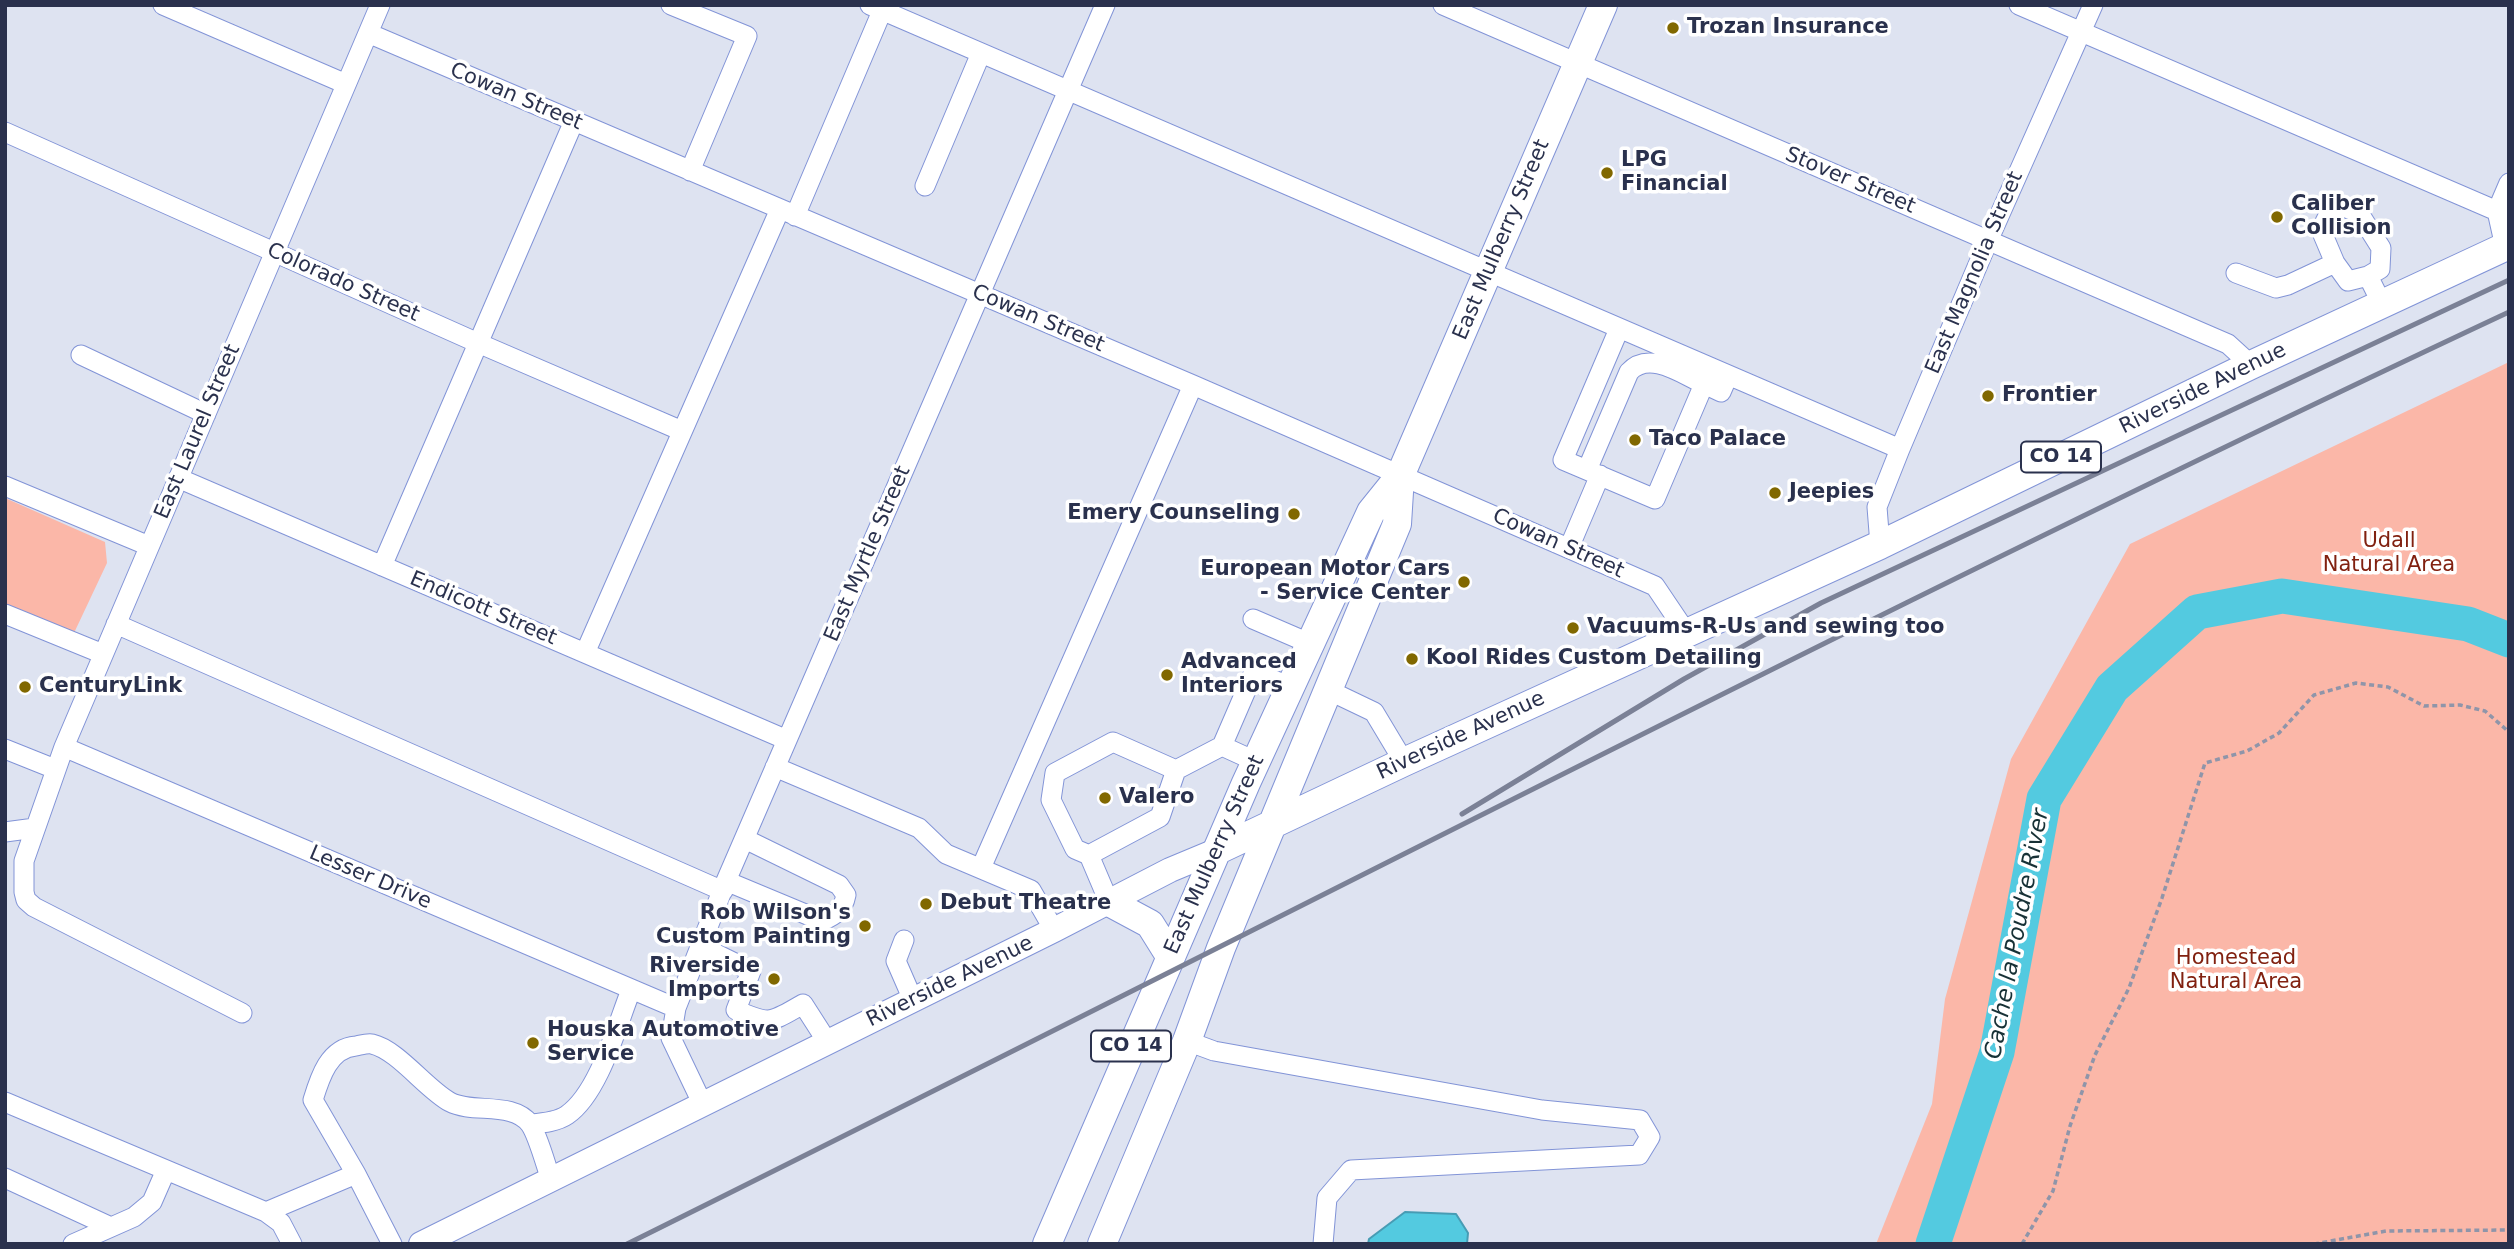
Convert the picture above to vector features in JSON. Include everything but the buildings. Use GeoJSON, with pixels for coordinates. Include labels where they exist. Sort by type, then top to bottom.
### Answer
{"type":"FeatureCollection","features":[{"type":"Feature","properties":{"kind":"highway","name":"East Mulberry Street"},"geometry":{"type":"LineString","coordinates":[[1047,1244],[1170,956],[1371,512],[1400,475],[1603,5]]}},
{"type":"Feature","properties":{"kind":"highway","name":"Riverside Avenue"},"geometry":{"type":"LineString","coordinates":[[1218,850],[1686,632],[1880,545],[2251,365],[2507,246]]}},
{"type":"Feature","properties":{"kind":"highway","name":"East Mulberry Street"},"geometry":{"type":"LineString","coordinates":[[1102,1244],[1396,524],[1400,475]]}},
{"type":"Feature","properties":{"kind":"highway"},"geometry":{"type":"LineString","coordinates":[[1109,902],[1150,924],[1170,956]]}},
{"type":"Feature","properties":{"kind":"main road","name":"Riverside Avenue"},"geometry":{"type":"LineString","coordinates":[[421,1244],[1170,870],[1218,850]]}},
{"type":"Feature","properties":{"kind":"street"},"geometry":{"type":"LineString","coordinates":[[163,5],[346,84]]}},
{"type":"Feature","properties":{"kind":"street","name":"East Laurel Street"},"geometry":{"type":"LineString","coordinates":[[242,1013],[33,907],[26,900],[24,892],[24,861],[64,747],[380,5]]}},
{"type":"Feature","properties":{"kind":"street"},"geometry":{"type":"LineString","coordinates":[[671,5],[747,36],[690,171]]}},
{"type":"Feature","properties":{"kind":"street","name":"East Myrtle Street"},"geometry":{"type":"LineString","coordinates":[[703,1105],[671,1038],[676,1008],[724,886],[1105,5]]}},
{"type":"Feature","properties":{"kind":"street","name":"Stover Street"},"geometry":{"type":"LineString","coordinates":[[1443,5],[2228,344],[2251,365]]}},
{"type":"Feature","properties":{"kind":"street"},"geometry":{"type":"LineString","coordinates":[[2019,5],[2497,211]]}},
{"type":"Feature","properties":{"kind":"street","name":"East Magnolia Street"},"geometry":{"type":"LineString","coordinates":[[1880,545],[1877,508],[1899,449],[2093,5]]}},
{"type":"Feature","properties":{"kind":"street"},"geometry":{"type":"LineString","coordinates":[[585,653],[682,431],[787,213],[876,8],[1899,449]]}},
{"type":"Feature","properties":{"kind":"street","name":"Cowan Street"},"geometry":{"type":"LineString","coordinates":[[368,33],[1655,586],[1686,632]]}},
{"type":"Feature","properties":{"kind":"street"},"geometry":{"type":"LineString","coordinates":[[925,186],[981,53]]}},
{"type":"Feature","properties":{"kind":"street"},"geometry":{"type":"LineString","coordinates":[[382,566],[573,121]]}},
{"type":"Feature","properties":{"kind":"street","name":"Colorado Street"},"geometry":{"type":"LineString","coordinates":[[5,132],[682,431]]}},
{"type":"Feature","properties":{"kind":"street"},"geometry":{"type":"LineString","coordinates":[[2507,246],[2497,211],[2509,183]]}},
{"type":"Feature","properties":{"kind":"street"},"geometry":{"type":"LineString","coordinates":[[2336,204],[2359,213],[2381,248],[2381,269],[2368,276],[2348,281],[2335,263],[2321,230],[2336,204]]}},
{"type":"Feature","properties":{"kind":"street"},"geometry":{"type":"LineString","coordinates":[[2236,273],[2276,288],[2335,263]]}},
{"type":"Feature","properties":{"kind":"street"},"geometry":{"type":"LineString","coordinates":[[2368,276],[2382,304]]}},
{"type":"Feature","properties":{"kind":"street"},"geometry":{"type":"LineString","coordinates":[[1619,329],[1563,460],[1655,499],[1704,384]]}},
{"type":"Feature","properties":{"kind":"street"},"geometry":{"type":"LineString","coordinates":[[81,355],[206,414]]}},
{"type":"Feature","properties":{"kind":"street"},"geometry":{"type":"LineString","coordinates":[[1569,548],[1593,472],[1629,373],[1634,367],[1656,362],[1721,392],[1728,376]]}},
{"type":"Feature","properties":{"kind":"street"},"geometry":{"type":"LineString","coordinates":[[981,868],[1192,385]]}},
{"type":"Feature","properties":{"kind":"street","name":"Endicott Street"},"geometry":{"type":"LineString","coordinates":[[178,478],[787,740]]}},
{"type":"Feature","properties":{"kind":"street"},"geometry":{"type":"LineString","coordinates":[[5,486],[149,546]]}},
{"type":"Feature","properties":{"kind":"street"},"geometry":{"type":"LineString","coordinates":[[5,614],[103,654]]}},
{"type":"Feature","properties":{"kind":"street"},"geometry":{"type":"LineString","coordinates":[[1253,618],[1311,644]]}},
{"type":"Feature","properties":{"kind":"street"},"geometry":{"type":"LineString","coordinates":[[116,624],[724,886],[822,921],[844,908],[846,895],[839,885],[745,839]]}},
{"type":"Feature","properties":{"kind":"street"},"geometry":{"type":"LineString","coordinates":[[1089,855],[1160,817],[1176,770],[1222,746],[1254,672],[1291,687]]}},
{"type":"Feature","properties":{"kind":"street"},"geometry":{"type":"LineString","coordinates":[[1328,690],[1374,712],[1404,762]]}},
{"type":"Feature","properties":{"kind":"street"},"geometry":{"type":"LineString","coordinates":[[1109,902],[1089,855],[1075,849],[1051,800],[1055,773],[1113,742],[1176,770]]}},
{"type":"Feature","properties":{"kind":"street"},"geometry":{"type":"LineString","coordinates":[[1222,746],[1257,762]]}},
{"type":"Feature","properties":{"kind":"street","name":"Lesser Drive"},"geometry":{"type":"LineString","coordinates":[[64,747],[676,1008]]}},
{"type":"Feature","properties":{"kind":"street"},"geometry":{"type":"LineString","coordinates":[[5,749],[55,769]]}},
{"type":"Feature","properties":{"kind":"street"},"geometry":{"type":"LineString","coordinates":[[775,767],[919,828],[946,854],[1031,890],[1054,930]]}},
{"type":"Feature","properties":{"kind":"street"},"geometry":{"type":"LineString","coordinates":[[5,832],[35,828]]}},
{"type":"Feature","properties":{"kind":"street"},"geometry":{"type":"LineString","coordinates":[[904,940],[896,961],[913,1000]]}},
{"type":"Feature","properties":{"kind":"street"},"geometry":{"type":"LineString","coordinates":[[700,946],[751,971],[736,1010],[761,1021],[773,1020],[803,1004],[828,1043]]}},
{"type":"Feature","properties":{"kind":"street"},"geometry":{"type":"LineString","coordinates":[[530,1124],[547,1123],[567,1115],[588,1092],[598,1075],[631,989]]}},
{"type":"Feature","properties":{"kind":"street"},"geometry":{"type":"LineString","coordinates":[[1187,1041],[1214,1051],[1542,1110],[1640,1120],[1650,1137],[1639,1155],[1351,1170],[1328,1198],[1323,1244]]}},
{"type":"Feature","properties":{"kind":"street"},"geometry":{"type":"LineString","coordinates":[[392,1244],[356,1174],[313,1100],[319,1078],[333,1055],[349,1046],[372,1044],[392,1056],[449,1102],[470,1109],[515,1113],[530,1124],[551,1180]]}},
{"type":"Feature","properties":{"kind":"street"},"geometry":{"type":"LineString","coordinates":[[5,1102],[266,1212],[281,1223],[292,1244]]}},
{"type":"Feature","properties":{"kind":"street"},"geometry":{"type":"LineString","coordinates":[[73,1244],[134,1217],[152,1202],[166,1170]]}},
{"type":"Feature","properties":{"kind":"street"},"geometry":{"type":"LineString","coordinates":[[266,1212],[356,1174]]}},
{"type":"Feature","properties":{"kind":"street"},"geometry":{"type":"LineString","coordinates":[[5,1178],[111,1227]]}},
{"type":"Feature","properties":{"kind":"path"},"geometry":{"type":"LineString","coordinates":[[2022,1244],[2053,1191],[2070,1126],[2095,1055],[2129,988],[2162,898],[2205,764],[2247,751],[2279,733],[2314,695],[2356,683],[2388,687],[2424,706],[2460,705],[2485,711],[2509,732]]}},
{"type":"Feature","properties":{"kind":"path"},"geometry":{"type":"LineString","coordinates":[[2317,1243],[2386,1231],[2509,1230]]}},
{"type":"Feature","properties":{"kind":"green space","name":"Homestead Natural Area"},"geometry":{"type":"Polygon","coordinates":[[[2509,362],[2509,1244],[1876,1244],[1932,1104],[1945,999],[2011,759],[2130,544],[2509,362]]]}},
{"type":"Feature","properties":{"kind":"green space"},"geometry":{"type":"Polygon","coordinates":[[[5,498],[105,542],[107,563],[74,633],[5,604],[5,498]]]}},
{"type":"Feature","properties":{"kind":"water"},"geometry":{"type":"Polygon","coordinates":[[[1405,1212],[1456,1214],[1468,1233],[1467,1244],[1368,1244],[1369,1239],[1405,1212]]]}},
{"type":"Feature","properties":{"kind":"waterway","name":"Cache la Poudre River"},"geometry":{"type":"LineString","coordinates":[[1933,1244],[1997,1052],[2044,799],[2112,688],[2197,612],[2282,596],[2468,624],[2509,640]]}},
{"type":"Feature","properties":{"kind":"railway"},"geometry":{"type":"LineString","coordinates":[[1462,814],[1684,679],[1821,603],[2509,280]]}},
{"type":"Feature","properties":{"kind":"railway"},"geometry":{"type":"LineString","coordinates":[[627,1244],[1800,655],[2509,312]]}},
{"type":"Feature","properties":{"kind":"place","name":"Trozan Insurance"},"geometry":{"type":"Point","coordinates":[1673,28]}},
{"type":"Feature","properties":{"kind":"place","name":"LPG Financial"},"geometry":{"type":"Point","coordinates":[1607,173]}},
{"type":"Feature","properties":{"kind":"place","name":"Caliber Collision"},"geometry":{"type":"Point","coordinates":[2277,217]}},
{"type":"Feature","properties":{"kind":"place","name":"Frontier"},"geometry":{"type":"Point","coordinates":[1988,396]}},
{"type":"Feature","properties":{"kind":"place","name":"Taco Palace"},"geometry":{"type":"Point","coordinates":[1635,440]}},
{"type":"Feature","properties":{"kind":"place","name":"Jeepies"},"geometry":{"type":"Point","coordinates":[1775,493]}},
{"type":"Feature","properties":{"kind":"place","name":"Emery Counseling"},"geometry":{"type":"Point","coordinates":[1294,514]}},
{"type":"Feature","properties":{"kind":"place","name":"European Motor Cars - Service Center"},"geometry":{"type":"Point","coordinates":[1464,582]}},
{"type":"Feature","properties":{"kind":"place","name":"Vacuums-R-Us and sewing too"},"geometry":{"type":"Point","coordinates":[1573,628]}},
{"type":"Feature","properties":{"kind":"place","name":"Kool Rides Custom Detailing"},"geometry":{"type":"Point","coordinates":[1412,659]}},
{"type":"Feature","properties":{"kind":"place","name":"Advanced Interiors"},"geometry":{"type":"Point","coordinates":[1167,675]}},
{"type":"Feature","properties":{"kind":"place","name":"CenturyLink"},"geometry":{"type":"Point","coordinates":[25,687]}},
{"type":"Feature","properties":{"kind":"place","name":"Valero"},"geometry":{"type":"Point","coordinates":[1105,798]}},
{"type":"Feature","properties":{"kind":"place","name":"Debut Theatre"},"geometry":{"type":"Point","coordinates":[926,904]}},
{"type":"Feature","properties":{"kind":"place","name":"Rob Wilson's Custom Painting"},"geometry":{"type":"Point","coordinates":[865,926]}},
{"type":"Feature","properties":{"kind":"place","name":"Riverside Imports"},"geometry":{"type":"Point","coordinates":[774,979]}},
{"type":"Feature","properties":{"kind":"place","name":"Houska Automotive Service"},"geometry":{"type":"Point","coordinates":[533,1043]}},
{"type":"Feature","properties":{"kind":"park label","name":"Udall Natural Area"},"geometry":{"type":"Point","coordinates":[2389,554]}}]}
